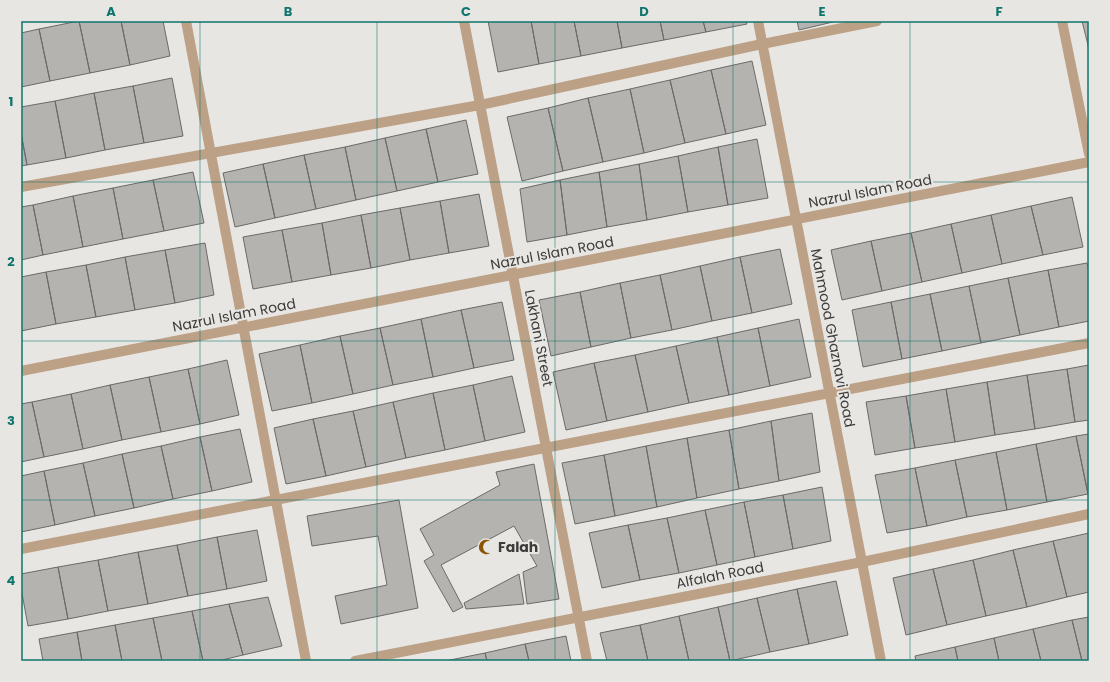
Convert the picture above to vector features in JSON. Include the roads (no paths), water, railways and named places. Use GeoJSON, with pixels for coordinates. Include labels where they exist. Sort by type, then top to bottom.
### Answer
{"type":"FeatureCollection","features":[{"type":"Feature","properties":{"kind":"street"},"geometry":{"type":"LineString","coordinates":[[186,21],[306,661]]}},
{"type":"Feature","properties":{"kind":"street","name":"Lakhani Street"},"geometry":{"type":"LineString","coordinates":[[464,21],[587,661]]}},
{"type":"Feature","properties":{"kind":"street","name":"Mahmood Ghaznavi Road"},"geometry":{"type":"LineString","coordinates":[[758,21],[881,661]]}},
{"type":"Feature","properties":{"kind":"street"},"geometry":{"type":"LineString","coordinates":[[21,187],[480,105],[762,44],[877,21]]}},
{"type":"Feature","properties":{"kind":"street"},"geometry":{"type":"LineString","coordinates":[[1062,21],[1089,154]]}},
{"type":"Feature","properties":{"kind":"street","name":"Nazrul Islam Road"},"geometry":{"type":"LineString","coordinates":[[21,371],[1089,162]]}},
{"type":"Feature","properties":{"kind":"street"},"geometry":{"type":"LineString","coordinates":[[21,549],[1089,343]]}},
{"type":"Feature","properties":{"kind":"street","name":"Alfalah Road"},"geometry":{"type":"LineString","coordinates":[[355,661],[862,562],[1089,514]]}},
{"type":"Feature","properties":{"kind":"place","name":"Falah"},"geometry":{"type":"Point","coordinates":[486,547]}}]}
